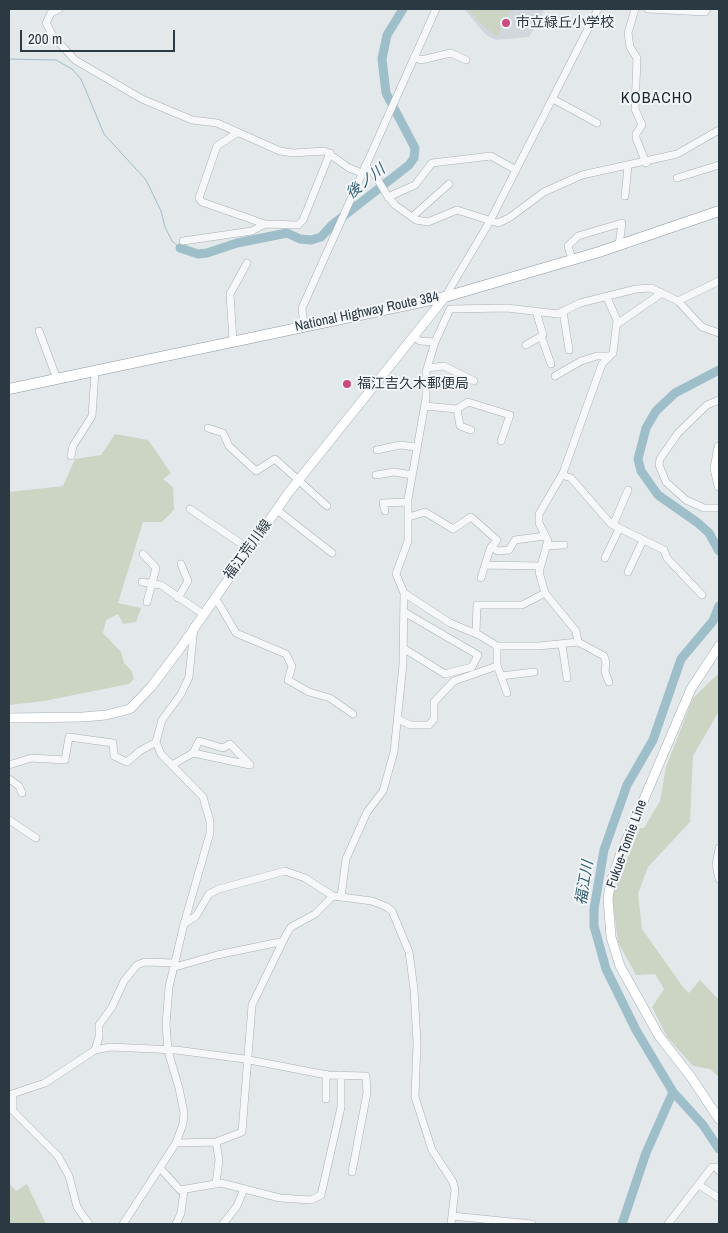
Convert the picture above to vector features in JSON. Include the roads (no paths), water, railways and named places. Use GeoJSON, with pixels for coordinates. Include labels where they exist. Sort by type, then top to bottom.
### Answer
{"type":"FeatureCollection","features":[{"type":"Feature","properties":{"kind":"highway","name":"National Highway Route 384"},"geometry":{"type":"LineString","coordinates":[[9,390],[304,325],[445,297],[619,246],[719,211]]}},
{"type":"Feature","properties":{"kind":"main road","name":"福江荒川線"},"geometry":{"type":"LineString","coordinates":[[9,718],[83,717],[106,715],[130,709],[151,687],[277,510],[412,336],[445,297]]}},
{"type":"Feature","properties":{"kind":"main road"},"geometry":{"type":"LineString","coordinates":[[719,447],[715,468],[719,486]]}},
{"type":"Feature","properties":{"kind":"main road","name":"Fukue-Tomie Line"},"geometry":{"type":"LineString","coordinates":[[719,646],[700,672],[689,694],[618,862],[608,898],[611,937],[620,966],[659,1036],[691,1077],[719,1119]]}},
{"type":"Feature","properties":{"kind":"street"},"geometry":{"type":"LineString","coordinates":[[59,9],[51,13],[46,23],[52,36],[75,60],[142,99],[192,120],[217,123],[280,152],[293,154],[325,150],[349,168],[374,172],[388,197],[412,217],[428,222],[457,210],[498,223],[509,218],[544,192],[582,175],[646,163],[677,154],[719,130]]}},
{"type":"Feature","properties":{"kind":"street"},"geometry":{"type":"LineString","coordinates":[[304,325],[302,308],[436,9]]}},
{"type":"Feature","properties":{"kind":"street"},"geometry":{"type":"LineString","coordinates":[[445,297],[490,221],[598,9]]}},
{"type":"Feature","properties":{"kind":"street"},"geometry":{"type":"LineString","coordinates":[[635,9],[628,33],[630,46],[637,58],[636,109],[642,125],[636,134],[636,138],[646,163]]}},
{"type":"Feature","properties":{"kind":"street"},"geometry":{"type":"LineString","coordinates":[[648,9],[704,12],[707,9]]}},
{"type":"Feature","properties":{"kind":"street"},"geometry":{"type":"LineString","coordinates":[[414,58],[421,60],[451,53],[466,60]]}},
{"type":"Feature","properties":{"kind":"street"},"geometry":{"type":"LineString","coordinates":[[553,99],[597,123]]}},
{"type":"Feature","properties":{"kind":"street"},"geometry":{"type":"LineString","coordinates":[[237,133],[217,146],[199,198],[202,202],[265,224],[298,225],[303,220],[330,153]]}},
{"type":"Feature","properties":{"kind":"street"},"geometry":{"type":"LineString","coordinates":[[388,197],[415,186],[432,162],[490,156],[516,170]]}},
{"type":"Feature","properties":{"kind":"street"},"geometry":{"type":"LineString","coordinates":[[677,178],[719,165]]}},
{"type":"Feature","properties":{"kind":"street"},"geometry":{"type":"LineString","coordinates":[[625,196],[628,166]]}},
{"type":"Feature","properties":{"kind":"street"},"geometry":{"type":"LineString","coordinates":[[412,217],[449,184]]}},
{"type":"Feature","properties":{"kind":"street"},"geometry":{"type":"LineString","coordinates":[[572,259],[568,246],[578,236],[622,223],[619,246]]}},
{"type":"Feature","properties":{"kind":"street"},"geometry":{"type":"LineString","coordinates":[[183,241],[252,231],[265,224]]}},
{"type":"Feature","properties":{"kind":"street"},"geometry":{"type":"LineString","coordinates":[[233,341],[230,294],[247,263]]}},
{"type":"Feature","properties":{"kind":"street"},"geometry":{"type":"LineString","coordinates":[[678,301],[719,281]]}},
{"type":"Feature","properties":{"kind":"street"},"geometry":{"type":"LineString","coordinates":[[341,897],[346,859],[367,812],[380,796],[387,780],[398,720],[403,648],[404,592],[396,574],[408,541],[408,502],[416,447],[425,406],[427,368],[435,342],[450,309],[536,310],[558,314],[580,303],[607,298],[636,289],[651,288],[678,301],[702,327],[719,333]]}},
{"type":"Feature","properties":{"kind":"street"},"geometry":{"type":"LineString","coordinates":[[617,324],[662,293]]}},
{"type":"Feature","properties":{"kind":"street"},"geometry":{"type":"LineString","coordinates":[[578,642],[576,631],[545,593],[540,566],[548,542],[539,523],[539,514],[562,474],[602,364],[612,353],[617,324],[607,298]]}},
{"type":"Feature","properties":{"kind":"street"},"geometry":{"type":"LineString","coordinates":[[536,310],[543,330],[541,336],[551,364]]}},
{"type":"Feature","properties":{"kind":"street"},"geometry":{"type":"LineString","coordinates":[[563,311],[569,350]]}},
{"type":"Feature","properties":{"kind":"street"},"geometry":{"type":"LineString","coordinates":[[39,331],[57,379]]}},
{"type":"Feature","properties":{"kind":"street"},"geometry":{"type":"LineString","coordinates":[[412,336],[420,341],[435,342]]}},
{"type":"Feature","properties":{"kind":"street"},"geometry":{"type":"LineString","coordinates":[[526,345],[541,336]]}},
{"type":"Feature","properties":{"kind":"street"},"geometry":{"type":"LineString","coordinates":[[555,376],[581,361],[597,356],[609,356]]}},
{"type":"Feature","properties":{"kind":"street"},"geometry":{"type":"LineString","coordinates":[[427,368],[444,366],[474,381]]}},
{"type":"Feature","properties":{"kind":"street"},"geometry":{"type":"LineString","coordinates":[[70,456],[73,446],[92,416],[95,372]]}},
{"type":"Feature","properties":{"kind":"street"},"geometry":{"type":"LineString","coordinates":[[719,400],[707,405],[678,433],[660,459],[658,466],[666,482],[686,500],[704,508],[719,508]]}},
{"type":"Feature","properties":{"kind":"street"},"geometry":{"type":"LineString","coordinates":[[425,406],[457,409],[468,402],[510,414],[501,441]]}},
{"type":"Feature","properties":{"kind":"street"},"geometry":{"type":"LineString","coordinates":[[457,409],[460,426],[471,430]]}},
{"type":"Feature","properties":{"kind":"street"},"geometry":{"type":"LineString","coordinates":[[208,428],[223,433],[229,446],[256,471],[274,459],[300,480],[327,506]]}},
{"type":"Feature","properties":{"kind":"street"},"geometry":{"type":"LineString","coordinates":[[377,450],[400,445],[416,447]]}},
{"type":"Feature","properties":{"kind":"street"},"geometry":{"type":"LineString","coordinates":[[376,475],[394,472],[412,474]]}},
{"type":"Feature","properties":{"kind":"street"},"geometry":{"type":"LineString","coordinates":[[562,474],[571,478],[616,527],[664,550],[667,558],[702,595]]}},
{"type":"Feature","properties":{"kind":"street"},"geometry":{"type":"LineString","coordinates":[[604,558],[628,490]]}},
{"type":"Feature","properties":{"kind":"street"},"geometry":{"type":"LineString","coordinates":[[385,511],[383,503],[408,502]]}},
{"type":"Feature","properties":{"kind":"street"},"geometry":{"type":"LineString","coordinates":[[190,509],[249,549]]}},
{"type":"Feature","properties":{"kind":"street"},"geometry":{"type":"LineString","coordinates":[[277,510],[332,552]]}},
{"type":"Feature","properties":{"kind":"street"},"geometry":{"type":"LineString","coordinates":[[409,518],[426,512],[453,528],[471,517],[497,540],[491,547],[481,578]]}},
{"type":"Feature","properties":{"kind":"street"},"geometry":{"type":"LineString","coordinates":[[491,547],[498,551],[509,550],[515,540],[545,536]]}},
{"type":"Feature","properties":{"kind":"street"},"geometry":{"type":"LineString","coordinates":[[628,572],[643,540]]}},
{"type":"Feature","properties":{"kind":"street"},"geometry":{"type":"LineString","coordinates":[[546,546],[564,545]]}},
{"type":"Feature","properties":{"kind":"street"},"geometry":{"type":"LineString","coordinates":[[143,554],[156,568],[147,602]]}},
{"type":"Feature","properties":{"kind":"street"},"geometry":{"type":"LineString","coordinates":[[178,598],[188,581],[181,564]]}},
{"type":"Feature","properties":{"kind":"street"},"geometry":{"type":"LineString","coordinates":[[485,565],[540,566]]}},
{"type":"Feature","properties":{"kind":"street"},"geometry":{"type":"LineString","coordinates":[[142,582],[161,585],[202,614]]}},
{"type":"Feature","properties":{"kind":"street"},"geometry":{"type":"LineString","coordinates":[[404,592],[450,623],[476,633],[498,646],[578,642],[604,656],[606,663],[605,672],[609,682]]}},
{"type":"Feature","properties":{"kind":"street"},"geometry":{"type":"LineString","coordinates":[[476,633],[476,605],[522,604],[545,593]]}},
{"type":"Feature","properties":{"kind":"street"},"geometry":{"type":"LineString","coordinates":[[215,596],[236,633],[286,654],[292,666],[288,680],[309,692],[330,698],[353,714]]}},
{"type":"Feature","properties":{"kind":"street"},"geometry":{"type":"LineString","coordinates":[[403,648],[445,674],[472,667],[478,655],[404,612]]}},
{"type":"Feature","properties":{"kind":"street"},"geometry":{"type":"LineString","coordinates":[[123,1224],[176,1143],[183,1124],[184,1113],[168,1051],[166,1024],[170,987],[184,924],[210,833],[210,821],[203,797],[161,754],[156,742],[162,720],[181,694],[189,677],[194,627]]}},
{"type":"Feature","properties":{"kind":"street"},"geometry":{"type":"LineString","coordinates":[[562,644],[567,678]]}},
{"type":"Feature","properties":{"kind":"street"},"geometry":{"type":"LineString","coordinates":[[498,646],[497,666],[506,692]]}},
{"type":"Feature","properties":{"kind":"street"},"geometry":{"type":"LineString","coordinates":[[398,720],[410,725],[429,725],[434,719],[434,702],[454,681],[497,666]]}},
{"type":"Feature","properties":{"kind":"street"},"geometry":{"type":"LineString","coordinates":[[501,676],[534,672]]}},
{"type":"Feature","properties":{"kind":"street"},"geometry":{"type":"LineString","coordinates":[[9,765],[31,758],[64,760],[69,737],[112,742],[114,756],[127,762],[140,750],[156,742]]}},
{"type":"Feature","properties":{"kind":"street"},"geometry":{"type":"LineString","coordinates":[[172,765],[193,753],[199,741],[223,748],[230,744],[250,765],[193,753]]}},
{"type":"Feature","properties":{"kind":"street"},"geometry":{"type":"LineString","coordinates":[[9,780],[19,786],[22,793]]}},
{"type":"Feature","properties":{"kind":"street"},"geometry":{"type":"LineString","coordinates":[[9,820],[36,838]]}},
{"type":"Feature","properties":{"kind":"street"},"geometry":{"type":"LineString","coordinates":[[719,848],[716,864],[719,879]]}},
{"type":"Feature","properties":{"kind":"street"},"geometry":{"type":"LineString","coordinates":[[184,924],[196,916],[209,894],[219,888],[275,872],[293,872],[333,896],[372,901],[387,907],[396,918],[409,952],[417,1013],[415,1096],[432,1150],[453,1182],[452,1224]]}},
{"type":"Feature","properties":{"kind":"street"},"geometry":{"type":"LineString","coordinates":[[176,1143],[216,1142],[242,1132],[252,1005],[280,942],[291,927],[315,914],[333,896]]}},
{"type":"Feature","properties":{"kind":"street"},"geometry":{"type":"LineString","coordinates":[[95,1050],[99,1037],[99,1024],[112,1007],[124,981],[137,966],[145,962],[175,965],[280,942]]}},
{"type":"Feature","properties":{"kind":"street"},"geometry":{"type":"LineString","coordinates":[[89,1224],[77,1207],[70,1176],[58,1156],[27,1128],[13,1111],[11,1094],[45,1083],[95,1050],[110,1047],[144,1047],[248,1060],[326,1074],[366,1076],[367,1093],[352,1172]]}},
{"type":"Feature","properties":{"kind":"street"},"geometry":{"type":"LineString","coordinates":[[326,1074],[326,1098]]}},
{"type":"Feature","properties":{"kind":"street"},"geometry":{"type":"LineString","coordinates":[[160,1168],[176,1186],[184,1190],[216,1184],[280,1198],[311,1200],[321,1195],[341,1106],[341,1075]]}},
{"type":"Feature","properties":{"kind":"street"},"geometry":{"type":"LineString","coordinates":[[216,1142],[219,1160],[216,1184]]}},
{"type":"Feature","properties":{"kind":"street"},"geometry":{"type":"LineString","coordinates":[[668,1224],[712,1167],[716,1167],[719,1171]]}},
{"type":"Feature","properties":{"kind":"street"},"geometry":{"type":"LineString","coordinates":[[699,1185],[719,1198]]}},
{"type":"Feature","properties":{"kind":"street"},"geometry":{"type":"LineString","coordinates":[[223,1224],[237,1206],[244,1189]]}},
{"type":"Feature","properties":{"kind":"street"},"geometry":{"type":"LineString","coordinates":[[176,1224],[181,1213],[184,1190]]}},
{"type":"Feature","properties":{"kind":"street"},"geometry":{"type":"LineString","coordinates":[[452,1216],[532,1224]]}},
{"type":"Feature","properties":{"kind":"waterway","name":"後ノ川"},"geometry":{"type":"LineString","coordinates":[[180,248],[198,254],[237,243],[287,233],[300,239],[311,240],[321,237],[332,225],[409,165],[414,158],[415,148],[386,93],[382,59],[387,35],[403,9]]}},
{"type":"Feature","properties":{"kind":"waterway"},"geometry":{"type":"LineString","coordinates":[[9,59],[56,60],[72,69],[81,79],[104,134],[146,180],[161,211],[165,227],[172,241],[180,248]]}},
{"type":"Feature","properties":{"kind":"waterway","name":"福江川"},"geometry":{"type":"LineString","coordinates":[[719,370],[675,393],[656,411],[646,428],[638,459],[641,471],[658,495],[709,533],[719,551]]}},
{"type":"Feature","properties":{"kind":"waterway","name":"福江川"},"geometry":{"type":"LineString","coordinates":[[719,606],[713,621],[681,659],[653,740],[627,785],[604,850],[594,909],[594,926],[606,969],[636,1030],[673,1092],[703,1125],[719,1149]]}},
{"type":"Feature","properties":{"kind":"waterway","name":"福江川"},"geometry":{"type":"LineString","coordinates":[[622,1224],[646,1153],[673,1092]]}},
{"type":"Feature","properties":{"kind":"place","name":"市立緑丘小学校"},"geometry":{"type":"Point","coordinates":[506,23]}},
{"type":"Feature","properties":{"kind":"place","name":"福江吉久木郵便局"},"geometry":{"type":"Point","coordinates":[347,384]}},
{"type":"Feature","properties":{"kind":"district","name":"KOBACHO"},"geometry":{"type":"Point","coordinates":[657,99]}}]}
